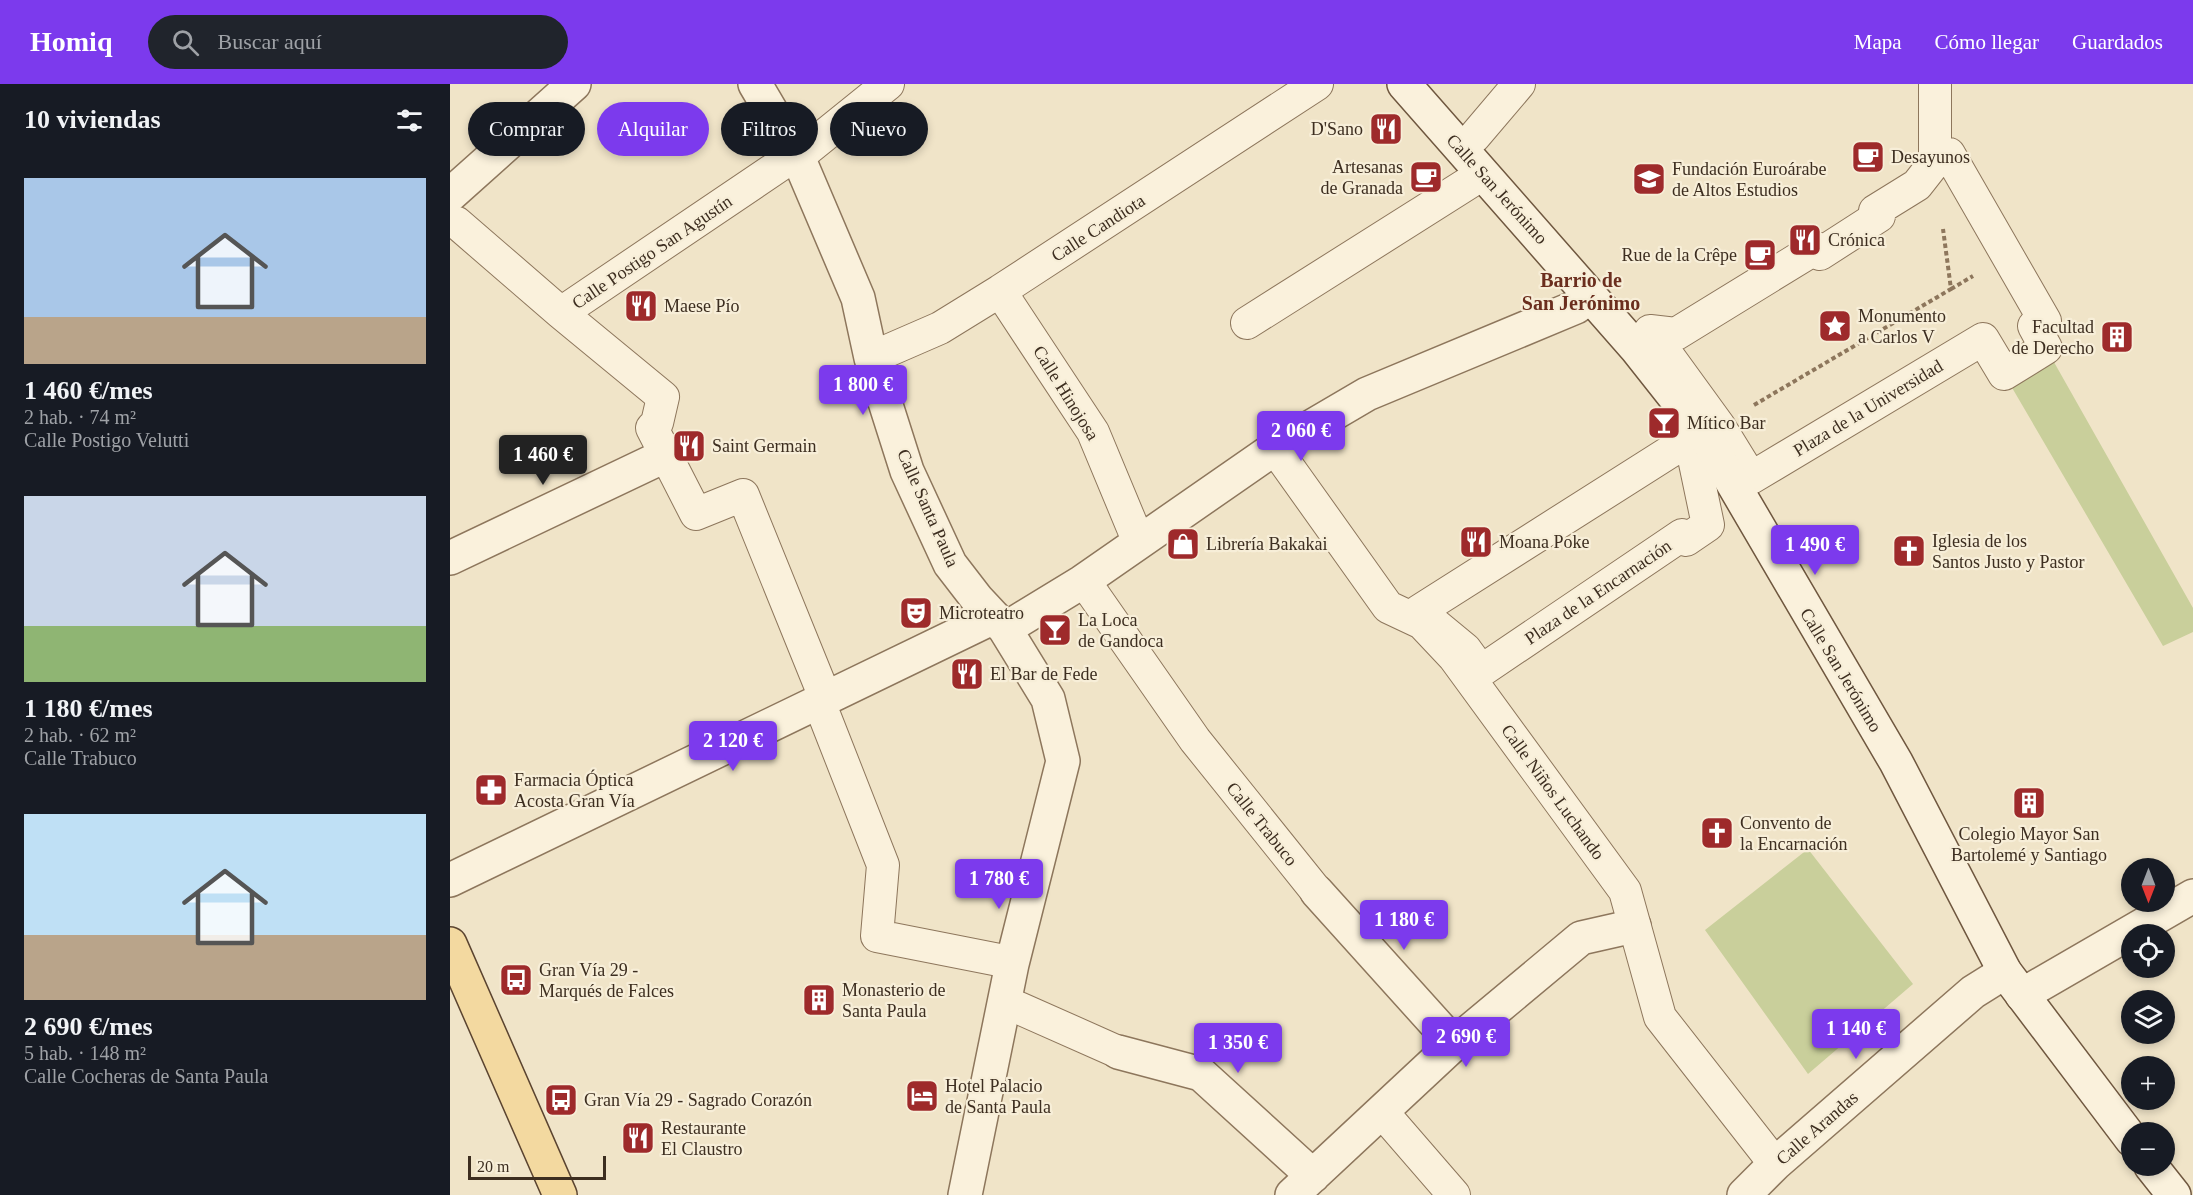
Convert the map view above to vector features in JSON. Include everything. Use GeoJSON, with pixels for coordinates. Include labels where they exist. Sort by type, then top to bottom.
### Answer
{"type":"FeatureCollection","features":[{"type":"Feature","properties":{"kind":"main road"},"geometry":{"type":"LineString","coordinates":[[450,944],[560,1195]]}},
{"type":"Feature","properties":{"kind":"street"},"geometry":{"type":"LineString","coordinates":[[453,209],[574,84]]}},
{"type":"Feature","properties":{"kind":"street","name":"Calle Santa Paula"},"geometry":{"type":"LineString","coordinates":[[755,84],[798,157],[858,298],[871,358],[907,471],[950,564],[1000,623],[1048,699],[1062,761],[1012,964],[965,1195]]}},
{"type":"Feature","properties":{"kind":"street"},"geometry":{"type":"LineString","coordinates":[[769,84],[805,151],[888,84]]}},
{"type":"Feature","properties":{"kind":"street","name":"Calle Candiota"},"geometry":{"type":"LineString","coordinates":[[871,358],[940,328],[1317,84]]}},
{"type":"Feature","properties":{"kind":"street","name":"Calle San Jerónimo"},"geometry":{"type":"LineString","coordinates":[[1404,84],[1636,348],[1704,434],[1896,762],[2013,984],[2121,1126]]}},
{"type":"Feature","properties":{"kind":"street","name":"Calle San Jerónimo"},"geometry":{"type":"LineString","coordinates":[[1474,137],[1519,84]]}},
{"type":"Feature","properties":{"kind":"street"},"geometry":{"type":"LineString","coordinates":[[1935,84],[1935,162]]}},
{"type":"Feature","properties":{"kind":"street","name":"Plaza de la Universidad"},"geometry":{"type":"LineString","coordinates":[[1949,154],[2045,321],[2034,326],[2046,348],[2004,374],[1983,339],[1751,478],[1719,426],[1650,331],[1676,334],[1816,248],[1820,254],[1879,216],[1875,211],[1917,185],[1935,162],[1949,154]]}},
{"type":"Feature","properties":{"kind":"street","name":"Calle Postigo San Agustín"},"geometry":{"type":"LineString","coordinates":[[453,209],[561,313],[786,160],[798,157]]}},
{"type":"Feature","properties":{"kind":"street","name":"Calle San Jerónimo"},"geometry":{"type":"LineString","coordinates":[[1247,323],[1470,182]]}},
{"type":"Feature","properties":{"kind":"street","name":"Calle Hinojosa"},"geometry":{"type":"LineString","coordinates":[[1000,291],[1093,432],[1135,533]]}},
{"type":"Feature","properties":{"kind":"street"},"geometry":{"type":"LineString","coordinates":[[450,880],[1000,623],[1082,582],[1275,448],[1367,394],[1576,307],[1591,296]]}},
{"type":"Feature","properties":{"kind":"street"},"geometry":{"type":"LineString","coordinates":[[561,313],[663,397],[657,423],[652,428],[662,457],[696,514],[743,495],[820,685]]}},
{"type":"Feature","properties":{"kind":"street","name":"Plaza de la Encarnación"},"geometry":{"type":"LineString","coordinates":[[1690,439],[1694,447],[1708,525],[1686,540],[1682,535],[1481,671],[1465,649],[1426,621],[1419,611],[1690,439]]}},
{"type":"Feature","properties":{"kind":"street","name":"Calle Niños Luchando"},"geometry":{"type":"LineString","coordinates":[[1280,454],[1388,607],[1426,621],[1625,891],[1660,1017],[1775,1164]]}},
{"type":"Feature","properties":{"kind":"street"},"geometry":{"type":"LineString","coordinates":[[450,558],[662,457]]}},
{"type":"Feature","properties":{"kind":"street","name":"Calle Trabuco"},"geometry":{"type":"LineString","coordinates":[[1089,588],[1194,740],[1317,892],[1454,1044]]}},
{"type":"Feature","properties":{"kind":"street"},"geometry":{"type":"LineString","coordinates":[[825,717],[883,865],[877,936],[999,960]]}},
{"type":"Feature","properties":{"kind":"street","name":"Calle Arandas"},"geometry":{"type":"LineString","coordinates":[[1743,1195],[1775,1164],[1972,992],[2013,984],[2193,896]]}},
{"type":"Feature","properties":{"kind":"street"},"geometry":{"type":"LineString","coordinates":[[1019,1008],[1118,1052],[1201,1074],[1303,1186],[1454,1044],[1581,938],[1634,926]]}},
{"type":"Feature","properties":{"kind":"street"},"geometry":{"type":"LineString","coordinates":[[1383,1113],[1454,1195]]}},
{"type":"Feature","properties":{"kind":"street"},"geometry":{"type":"LineString","coordinates":[[2159,1176],[2174,1195]]}},
{"type":"Feature","properties":{"kind":"path"},"geometry":{"type":"LineString","coordinates":[[1719,426],[1950,289],[1935,162]]}},
{"type":"Feature","properties":{"kind":"green space"},"geometry":{"type":"Polygon","coordinates":[[[2046,348],[2193,608],[2193,632],[2163,646],[2004,374],[2046,348]]]}},
{"type":"Feature","properties":{"kind":"green space"},"geometry":{"type":"Polygon","coordinates":[[[1808,849],[1913,984],[1808,1074],[1705,930],[1808,849]]]}},
{"type":"Feature","properties":{"kind":"place","name":"D'Sano"},"geometry":{"type":"Point","coordinates":[1386,129]}},
{"type":"Feature","properties":{"kind":"place","name":"Desayunos"},"geometry":{"type":"Point","coordinates":[1868,157]}},
{"type":"Feature","properties":{"kind":"place","name":"Artesanas de Granada"},"geometry":{"type":"Point","coordinates":[1426,177]}},
{"type":"Feature","properties":{"kind":"place","name":"Fundación Euroárabe de Altos Estudios"},"geometry":{"type":"Point","coordinates":[1649,179]}},
{"type":"Feature","properties":{"kind":"place","name":"Crónica"},"geometry":{"type":"Point","coordinates":[1805,240]}},
{"type":"Feature","properties":{"kind":"place","name":"Rue de la Crêpe"},"geometry":{"type":"Point","coordinates":[1760,255]}},
{"type":"Feature","properties":{"kind":"place","name":"Maese Pío"},"geometry":{"type":"Point","coordinates":[641,306]}},
{"type":"Feature","properties":{"kind":"place","name":"Monumento a Carlos V"},"geometry":{"type":"Point","coordinates":[1835,326]}},
{"type":"Feature","properties":{"kind":"place","name":"Facultad de Derecho"},"geometry":{"type":"Point","coordinates":[2117,337]}},
{"type":"Feature","properties":{"kind":"place","name":"Mítico Bar"},"geometry":{"type":"Point","coordinates":[1664,423]}},
{"type":"Feature","properties":{"kind":"place","name":"Saint Germain"},"geometry":{"type":"Point","coordinates":[689,446]}},
{"type":"Feature","properties":{"kind":"place","name":"Moana Poke"},"geometry":{"type":"Point","coordinates":[1476,542]}},
{"type":"Feature","properties":{"kind":"place","name":"Librería Bakakai"},"geometry":{"type":"Point","coordinates":[1183,544]}},
{"type":"Feature","properties":{"kind":"place","name":"Iglesia de los Santos Justo y Pastor"},"geometry":{"type":"Point","coordinates":[1909,551]}},
{"type":"Feature","properties":{"kind":"place","name":"Microteatro"},"geometry":{"type":"Point","coordinates":[916,613]}},
{"type":"Feature","properties":{"kind":"place","name":"La Loca de Gandoca"},"geometry":{"type":"Point","coordinates":[1055,630]}},
{"type":"Feature","properties":{"kind":"place","name":"El Bar de Fede"},"geometry":{"type":"Point","coordinates":[967,674]}},
{"type":"Feature","properties":{"kind":"place","name":"Farmacia Óptica Acosta Gran Vía"},"geometry":{"type":"Point","coordinates":[491,790]}},
{"type":"Feature","properties":{"kind":"place","name":"Colegio Mayor San Bartolemé y Santiago"},"geometry":{"type":"Point","coordinates":[2029,803]}},
{"type":"Feature","properties":{"kind":"place","name":"Convento de la Encarnación"},"geometry":{"type":"Point","coordinates":[1717,833]}},
{"type":"Feature","properties":{"kind":"place","name":"Gran Vía 29 - Marqués de Falces"},"geometry":{"type":"Point","coordinates":[516,980]}},
{"type":"Feature","properties":{"kind":"place","name":"Monasterio de Santa Paula"},"geometry":{"type":"Point","coordinates":[819,1000]}},
{"type":"Feature","properties":{"kind":"place","name":"Hotel Palacio de Santa Paula"},"geometry":{"type":"Point","coordinates":[922,1096]}},
{"type":"Feature","properties":{"kind":"place","name":"Gran Vía 29 - Sagrado Corazón"},"geometry":{"type":"Point","coordinates":[561,1100]}},
{"type":"Feature","properties":{"kind":"place","name":"Restaurante El Claustro"},"geometry":{"type":"Point","coordinates":[638,1138]}},
{"type":"Feature","properties":{"kind":"district","name":"Barrio de San Jerónimo"},"geometry":{"type":"Point","coordinates":[1581,292]}}]}
